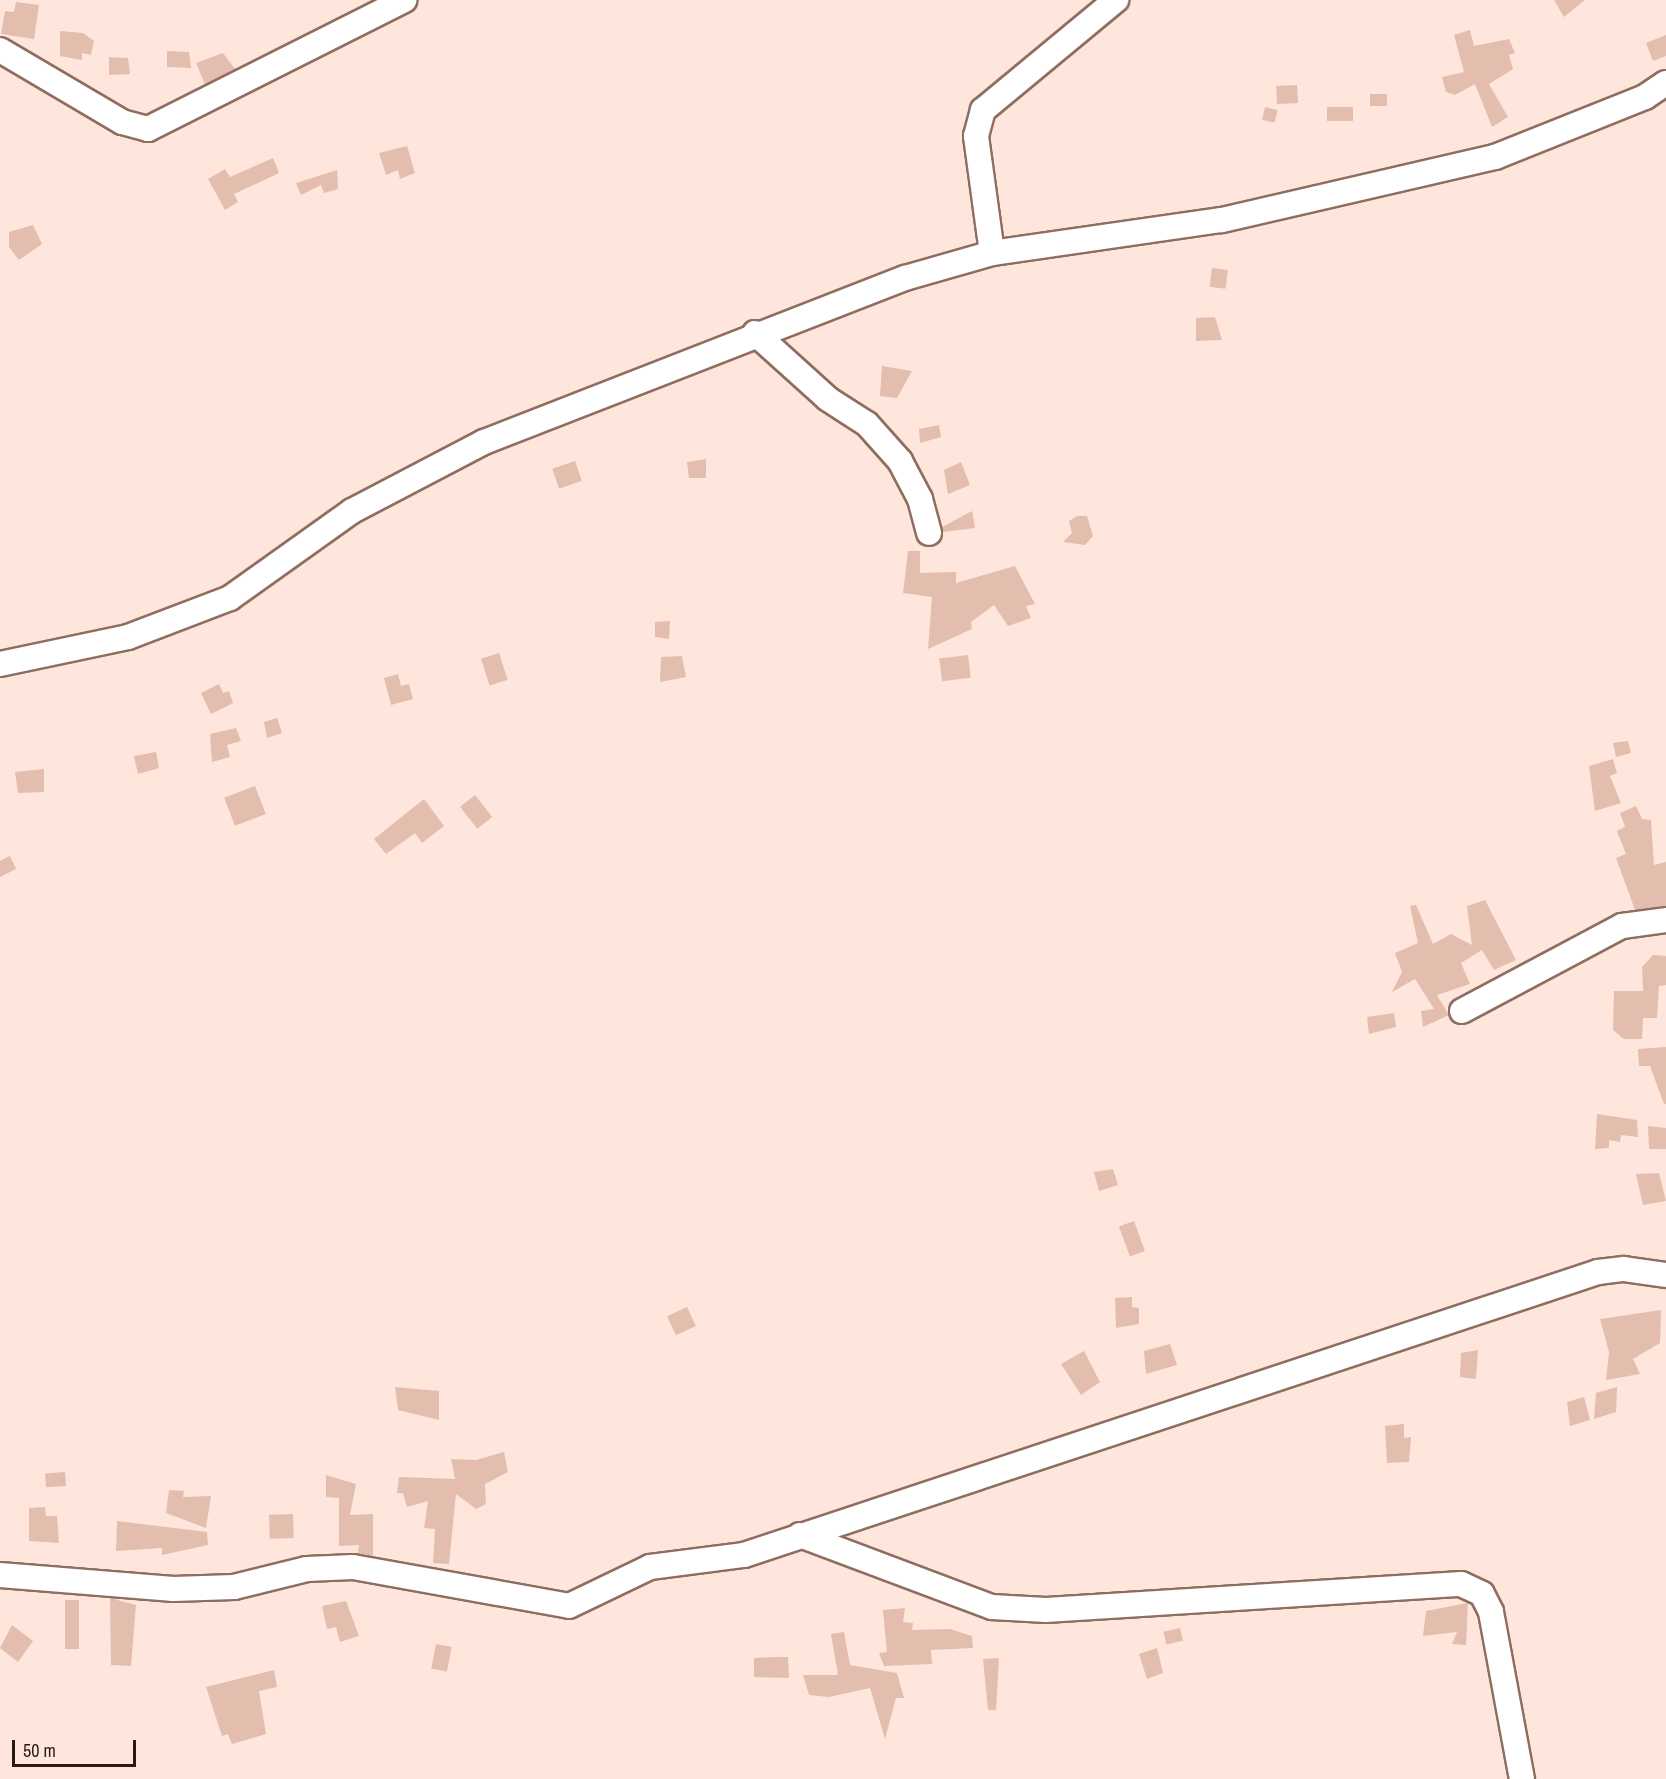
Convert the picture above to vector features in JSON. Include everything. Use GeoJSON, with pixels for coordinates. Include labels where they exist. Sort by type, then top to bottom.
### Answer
{"type":"FeatureCollection","features":[{"type":"Feature","properties":{"kind":"street"},"geometry":{"type":"LineString","coordinates":[[0,50],[122,122],[148,129],[404,0]]}},
{"type":"Feature","properties":{"kind":"street"},"geometry":{"type":"LineString","coordinates":[[992,253],[976,135],[983,110],[1116,0]]}},
{"type":"Feature","properties":{"kind":"street"},"geometry":{"type":"LineString","coordinates":[[0,664],[128,637],[230,598],[352,511],[484,442],[755,333],[992,253],[1222,220],[1495,157],[1645,97],[1666,83]]}},
{"type":"Feature","properties":{"kind":"street"},"geometry":{"type":"LineString","coordinates":[[755,333],[828,399],[867,424],[900,460],[920,499],[929,533]]}},
{"type":"Feature","properties":{"kind":"street"},"geometry":{"type":"LineString","coordinates":[[1462,1011],[1622,926],[1666,920]]}},
{"type":"Feature","properties":{"kind":"street"},"geometry":{"type":"LineString","coordinates":[[0,1575],[183,1588],[234,1587],[307,1569],[353,1567],[569,1606],[650,1567],[744,1555],[1598,1272],[1624,1269],[1666,1275]]}},
{"type":"Feature","properties":{"kind":"street"},"geometry":{"type":"LineString","coordinates":[[800,1535],[992,1607],[1046,1610],[1461,1584],[1482,1594],[1491,1612],[1522,1779]]}},
{"type":"Feature","properties":{"kind":"building"},"geometry":{"type":"Polygon","coordinates":[[[1554,0],[1585,0],[1564,17],[1554,0]]]}},
{"type":"Feature","properties":{"kind":"building"},"geometry":{"type":"Polygon","coordinates":[[[16,2],[39,5],[34,39],[1,34],[5,11],[14,12],[16,2]]]}},
{"type":"Feature","properties":{"kind":"building"},"geometry":{"type":"Polygon","coordinates":[[[1470,30],[1474,46],[1509,39],[1515,53],[1509,55],[1513,69],[1489,84],[1508,117],[1492,127],[1475,84],[1455,95],[1446,92],[1442,77],[1464,72],[1454,35],[1470,30]]]}},
{"type":"Feature","properties":{"kind":"building"},"geometry":{"type":"Polygon","coordinates":[[[60,31],[83,33],[94,41],[91,55],[82,53],[82,60],[60,56],[60,31]]]}},
{"type":"Feature","properties":{"kind":"building"},"geometry":{"type":"Polygon","coordinates":[[[1666,35],[1666,56],[1653,61],[1646,43],[1666,35]]]}},
{"type":"Feature","properties":{"kind":"building"},"geometry":{"type":"Polygon","coordinates":[[[167,51],[189,52],[191,68],[167,67],[167,51]]]}},
{"type":"Feature","properties":{"kind":"building"},"geometry":{"type":"Polygon","coordinates":[[[223,53],[235,69],[205,84],[196,63],[223,53]]]}},
{"type":"Feature","properties":{"kind":"building"},"geometry":{"type":"Polygon","coordinates":[[[109,57],[128,58],[130,74],[109,75],[109,57]]]}},
{"type":"Feature","properties":{"kind":"building"},"geometry":{"type":"Polygon","coordinates":[[[1297,85],[1298,103],[1277,104],[1276,86],[1297,85]]]}},
{"type":"Feature","properties":{"kind":"building"},"geometry":{"type":"Polygon","coordinates":[[[1370,94],[1387,94],[1387,106],[1370,106],[1370,94]]]}},
{"type":"Feature","properties":{"kind":"building"},"geometry":{"type":"Polygon","coordinates":[[[1265,107],[1278,110],[1275,123],[1262,120],[1265,107]]]}},
{"type":"Feature","properties":{"kind":"building"},"geometry":{"type":"Polygon","coordinates":[[[1327,107],[1353,107],[1353,121],[1327,121],[1327,107]]]}},
{"type":"Feature","properties":{"kind":"building"},"geometry":{"type":"Polygon","coordinates":[[[407,146],[415,173],[400,179],[398,170],[386,175],[379,153],[407,146]]]}},
{"type":"Feature","properties":{"kind":"building"},"geometry":{"type":"Polygon","coordinates":[[[273,158],[279,173],[234,194],[238,202],[225,210],[208,179],[225,169],[230,177],[273,158]]]}},
{"type":"Feature","properties":{"kind":"building"},"geometry":{"type":"Polygon","coordinates":[[[337,170],[338,189],[324,193],[321,185],[301,195],[296,183],[337,170]]]}},
{"type":"Feature","properties":{"kind":"building"},"geometry":{"type":"Polygon","coordinates":[[[33,225],[42,244],[19,260],[9,247],[9,232],[33,225]]]}},
{"type":"Feature","properties":{"kind":"building"},"geometry":{"type":"Polygon","coordinates":[[[1212,268],[1228,270],[1226,289],[1210,287],[1212,268]]]}},
{"type":"Feature","properties":{"kind":"building"},"geometry":{"type":"Polygon","coordinates":[[[1215,317],[1222,340],[1196,341],[1196,318],[1215,317]]]}},
{"type":"Feature","properties":{"kind":"building"},"geometry":{"type":"Polygon","coordinates":[[[882,366],[912,371],[897,398],[880,396],[882,366]]]}},
{"type":"Feature","properties":{"kind":"building"},"geometry":{"type":"Polygon","coordinates":[[[939,425],[941,437],[920,443],[919,429],[939,425]]]}},
{"type":"Feature","properties":{"kind":"building"},"geometry":{"type":"Polygon","coordinates":[[[706,459],[706,478],[689,478],[687,462],[706,459]]]}},
{"type":"Feature","properties":{"kind":"building"},"geometry":{"type":"Polygon","coordinates":[[[575,461],[582,481],[559,489],[552,469],[575,461]]]}},
{"type":"Feature","properties":{"kind":"building"},"geometry":{"type":"Polygon","coordinates":[[[961,462],[970,485],[948,494],[944,470],[961,462]]]}},
{"type":"Feature","properties":{"kind":"building"},"geometry":{"type":"Polygon","coordinates":[[[972,511],[975,528],[943,532],[942,527],[972,511]]]}},
{"type":"Feature","properties":{"kind":"building"},"geometry":{"type":"Polygon","coordinates":[[[1077,516],[1087,516],[1093,536],[1085,545],[1063,542],[1072,533],[1069,521],[1077,516]]]}},
{"type":"Feature","properties":{"kind":"building"},"geometry":{"type":"Polygon","coordinates":[[[908,551],[920,551],[920,573],[956,572],[956,583],[1015,566],[1035,604],[1026,606],[1031,618],[1008,626],[994,605],[971,622],[972,629],[928,649],[932,597],[903,593],[908,551]]]}},
{"type":"Feature","properties":{"kind":"building"},"geometry":{"type":"Polygon","coordinates":[[[670,621],[669,639],[655,637],[655,622],[670,621]]]}},
{"type":"Feature","properties":{"kind":"building"},"geometry":{"type":"Polygon","coordinates":[[[499,653],[508,680],[490,686],[481,659],[499,653]]]}},
{"type":"Feature","properties":{"kind":"building"},"geometry":{"type":"Polygon","coordinates":[[[968,655],[971,678],[942,681],[939,659],[968,655]]]}},
{"type":"Feature","properties":{"kind":"building"},"geometry":{"type":"Polygon","coordinates":[[[682,656],[686,677],[660,682],[661,657],[682,656]]]}},
{"type":"Feature","properties":{"kind":"building"},"geometry":{"type":"Polygon","coordinates":[[[398,674],[401,686],[409,684],[413,699],[391,705],[384,678],[398,674]]]}},
{"type":"Feature","properties":{"kind":"building"},"geometry":{"type":"Polygon","coordinates":[[[219,684],[223,693],[229,691],[233,703],[211,714],[201,693],[219,684]]]}},
{"type":"Feature","properties":{"kind":"building"},"geometry":{"type":"Polygon","coordinates":[[[277,718],[282,733],[267,738],[264,722],[277,718]]]}},
{"type":"Feature","properties":{"kind":"building"},"geometry":{"type":"Polygon","coordinates":[[[236,728],[241,741],[227,745],[230,757],[212,762],[210,734],[236,728]]]}},
{"type":"Feature","properties":{"kind":"building"},"geometry":{"type":"Polygon","coordinates":[[[1628,741],[1631,753],[1616,757],[1613,743],[1628,741]]]}},
{"type":"Feature","properties":{"kind":"building"},"geometry":{"type":"Polygon","coordinates":[[[156,752],[159,768],[138,774],[134,756],[156,752]]]}},
{"type":"Feature","properties":{"kind":"building"},"geometry":{"type":"Polygon","coordinates":[[[1613,759],[1617,773],[1610,776],[1621,803],[1595,811],[1589,766],[1613,759]]]}},
{"type":"Feature","properties":{"kind":"building"},"geometry":{"type":"Polygon","coordinates":[[[44,769],[44,792],[18,793],[15,772],[44,769]]]}},
{"type":"Feature","properties":{"kind":"building"},"geometry":{"type":"Polygon","coordinates":[[[255,786],[266,814],[235,826],[224,798],[255,786]]]}},
{"type":"Feature","properties":{"kind":"building"},"geometry":{"type":"Polygon","coordinates":[[[475,795],[492,817],[477,829],[460,807],[475,795]]]}},
{"type":"Feature","properties":{"kind":"building"},"geometry":{"type":"Polygon","coordinates":[[[424,799],[444,826],[422,843],[415,833],[386,854],[374,839],[424,799]]]}},
{"type":"Feature","properties":{"kind":"building"},"geometry":{"type":"Polygon","coordinates":[[[1636,806],[1642,819],[1651,820],[1654,865],[1666,862],[1666,906],[1635,910],[1616,858],[1626,854],[1617,831],[1625,827],[1620,813],[1636,806]]]}},
{"type":"Feature","properties":{"kind":"building"},"geometry":{"type":"Polygon","coordinates":[[[10,856],[16,869],[0,877],[0,861],[10,856]]]}},
{"type":"Feature","properties":{"kind":"building"},"geometry":{"type":"Polygon","coordinates":[[[1485,900],[1516,960],[1494,970],[1482,950],[1461,963],[1470,984],[1437,995],[1449,1015],[1423,1027],[1421,1011],[1434,1009],[1415,979],[1392,992],[1402,972],[1395,953],[1418,943],[1410,906],[1416,905],[1433,944],[1451,934],[1472,945],[1467,906],[1485,900]]]}},
{"type":"Feature","properties":{"kind":"building"},"geometry":{"type":"Polygon","coordinates":[[[1653,955],[1666,956],[1666,985],[1659,986],[1657,1018],[1643,1018],[1642,1039],[1624,1039],[1613,1030],[1614,991],[1643,991],[1642,967],[1653,955]]]}},
{"type":"Feature","properties":{"kind":"building"},"geometry":{"type":"Polygon","coordinates":[[[1394,1013],[1396,1027],[1369,1034],[1367,1017],[1394,1013]]]}},
{"type":"Feature","properties":{"kind":"building"},"geometry":{"type":"Polygon","coordinates":[[[1666,1047],[1666,1104],[1664,1104],[1650,1066],[1639,1066],[1638,1049],[1666,1047]]]}},
{"type":"Feature","properties":{"kind":"building"},"geometry":{"type":"Polygon","coordinates":[[[1597,1114],[1637,1120],[1638,1137],[1621,1135],[1620,1142],[1609,1140],[1609,1148],[1595,1149],[1597,1114]]]}},
{"type":"Feature","properties":{"kind":"building"},"geometry":{"type":"Polygon","coordinates":[[[1648,1126],[1666,1128],[1666,1149],[1649,1149],[1648,1126]]]}},
{"type":"Feature","properties":{"kind":"building"},"geometry":{"type":"Polygon","coordinates":[[[1113,1169],[1118,1185],[1099,1191],[1094,1172],[1113,1169]]]}},
{"type":"Feature","properties":{"kind":"building"},"geometry":{"type":"Polygon","coordinates":[[[1659,1173],[1666,1201],[1643,1205],[1636,1174],[1659,1173]]]}},
{"type":"Feature","properties":{"kind":"building"},"geometry":{"type":"Polygon","coordinates":[[[1134,1221],[1145,1251],[1130,1257],[1119,1226],[1134,1221]]]}},
{"type":"Feature","properties":{"kind":"building"},"geometry":{"type":"Polygon","coordinates":[[[1132,1297],[1132,1307],[1139,1308],[1139,1324],[1116,1328],[1115,1298],[1132,1297]]]}},
{"type":"Feature","properties":{"kind":"building"},"geometry":{"type":"Polygon","coordinates":[[[687,1307],[696,1326],[676,1335],[667,1316],[687,1307]]]}},
{"type":"Feature","properties":{"kind":"building"},"geometry":{"type":"Polygon","coordinates":[[[1661,1310],[1660,1343],[1633,1359],[1640,1374],[1606,1380],[1609,1352],[1600,1319],[1661,1310]]]}},
{"type":"Feature","properties":{"kind":"building"},"geometry":{"type":"Polygon","coordinates":[[[1170,1344],[1177,1365],[1146,1374],[1144,1351],[1170,1344]]]}},
{"type":"Feature","properties":{"kind":"building"},"geometry":{"type":"Polygon","coordinates":[[[1478,1350],[1476,1379],[1460,1377],[1461,1353],[1478,1350]]]}},
{"type":"Feature","properties":{"kind":"building"},"geometry":{"type":"Polygon","coordinates":[[[1084,1351],[1100,1382],[1081,1395],[1061,1364],[1084,1351]]]}},
{"type":"Feature","properties":{"kind":"building"},"geometry":{"type":"Polygon","coordinates":[[[395,1387],[439,1391],[439,1420],[398,1410],[395,1387]]]}},
{"type":"Feature","properties":{"kind":"building"},"geometry":{"type":"Polygon","coordinates":[[[1617,1387],[1616,1412],[1594,1419],[1596,1393],[1617,1387]]]}},
{"type":"Feature","properties":{"kind":"building"},"geometry":{"type":"Polygon","coordinates":[[[1584,1397],[1590,1420],[1570,1426],[1567,1402],[1584,1397]]]}},
{"type":"Feature","properties":{"kind":"building"},"geometry":{"type":"Polygon","coordinates":[[[1404,1424],[1404,1438],[1411,1437],[1409,1462],[1387,1463],[1385,1426],[1404,1424]]]}},
{"type":"Feature","properties":{"kind":"building"},"geometry":{"type":"Polygon","coordinates":[[[504,1452],[508,1472],[485,1484],[486,1504],[476,1509],[456,1494],[449,1564],[433,1563],[435,1529],[424,1528],[428,1501],[407,1507],[403,1493],[397,1493],[399,1477],[455,1479],[451,1459],[476,1460],[504,1452]]]}},
{"type":"Feature","properties":{"kind":"building"},"geometry":{"type":"Polygon","coordinates":[[[65,1472],[66,1486],[46,1487],[45,1473],[65,1472]]]}},
{"type":"Feature","properties":{"kind":"building"},"geometry":{"type":"Polygon","coordinates":[[[326,1475],[356,1484],[350,1515],[373,1514],[373,1556],[358,1553],[359,1545],[339,1546],[339,1498],[326,1497],[326,1475]]]}},
{"type":"Feature","properties":{"kind":"building"},"geometry":{"type":"Polygon","coordinates":[[[169,1490],[184,1491],[183,1497],[211,1496],[206,1528],[166,1513],[169,1490]]]}},
{"type":"Feature","properties":{"kind":"building"},"geometry":{"type":"Polygon","coordinates":[[[45,1507],[46,1516],[57,1516],[59,1543],[29,1541],[29,1508],[45,1507]]]}},
{"type":"Feature","properties":{"kind":"building"},"geometry":{"type":"Polygon","coordinates":[[[293,1514],[294,1538],[270,1539],[269,1515],[293,1514]]]}},
{"type":"Feature","properties":{"kind":"building"},"geometry":{"type":"Polygon","coordinates":[[[117,1521],[207,1532],[208,1545],[162,1555],[162,1548],[116,1551],[117,1521]]]}},
{"type":"Feature","properties":{"kind":"building"},"geometry":{"type":"Polygon","coordinates":[[[110,1598],[136,1605],[131,1666],[111,1665],[110,1598]]]}},
{"type":"Feature","properties":{"kind":"building"},"geometry":{"type":"Polygon","coordinates":[[[65,1600],[79,1600],[79,1649],[65,1649],[65,1600]]]}},
{"type":"Feature","properties":{"kind":"building"},"geometry":{"type":"Polygon","coordinates":[[[346,1601],[359,1636],[340,1642],[336,1627],[327,1629],[322,1606],[346,1601]]]}},
{"type":"Feature","properties":{"kind":"building"},"geometry":{"type":"Polygon","coordinates":[[[1468,1603],[1466,1645],[1452,1644],[1457,1632],[1423,1636],[1426,1611],[1468,1603]]]}},
{"type":"Feature","properties":{"kind":"building"},"geometry":{"type":"Polygon","coordinates":[[[905,1608],[903,1622],[913,1623],[912,1630],[950,1629],[972,1636],[973,1648],[931,1650],[932,1664],[884,1666],[879,1653],[887,1652],[883,1610],[905,1608]]]}},
{"type":"Feature","properties":{"kind":"building"},"geometry":{"type":"Polygon","coordinates":[[[12,1625],[33,1641],[18,1662],[0,1648],[12,1625]]]}},
{"type":"Feature","properties":{"kind":"building"},"geometry":{"type":"Polygon","coordinates":[[[1180,1628],[1183,1641],[1166,1644],[1163,1632],[1180,1628]]]}},
{"type":"Feature","properties":{"kind":"building"},"geometry":{"type":"Polygon","coordinates":[[[844,1632],[850,1665],[897,1673],[904,1698],[896,1698],[885,1739],[870,1688],[829,1697],[809,1695],[803,1675],[838,1675],[831,1634],[844,1632]]]}},
{"type":"Feature","properties":{"kind":"building"},"geometry":{"type":"Polygon","coordinates":[[[436,1644],[452,1647],[447,1672],[431,1669],[436,1644]]]}},
{"type":"Feature","properties":{"kind":"building"},"geometry":{"type":"Polygon","coordinates":[[[1157,1648],[1163,1673],[1147,1679],[1139,1654],[1157,1648]]]}},
{"type":"Feature","properties":{"kind":"building"},"geometry":{"type":"Polygon","coordinates":[[[788,1657],[789,1678],[754,1677],[754,1658],[788,1657]]]}},
{"type":"Feature","properties":{"kind":"building"},"geometry":{"type":"Polygon","coordinates":[[[999,1658],[996,1710],[988,1710],[983,1659],[999,1658]]]}},
{"type":"Feature","properties":{"kind":"building"},"geometry":{"type":"Polygon","coordinates":[[[274,1670],[277,1687],[259,1691],[266,1734],[232,1744],[228,1734],[222,1736],[206,1687],[274,1670]]]}}]}
